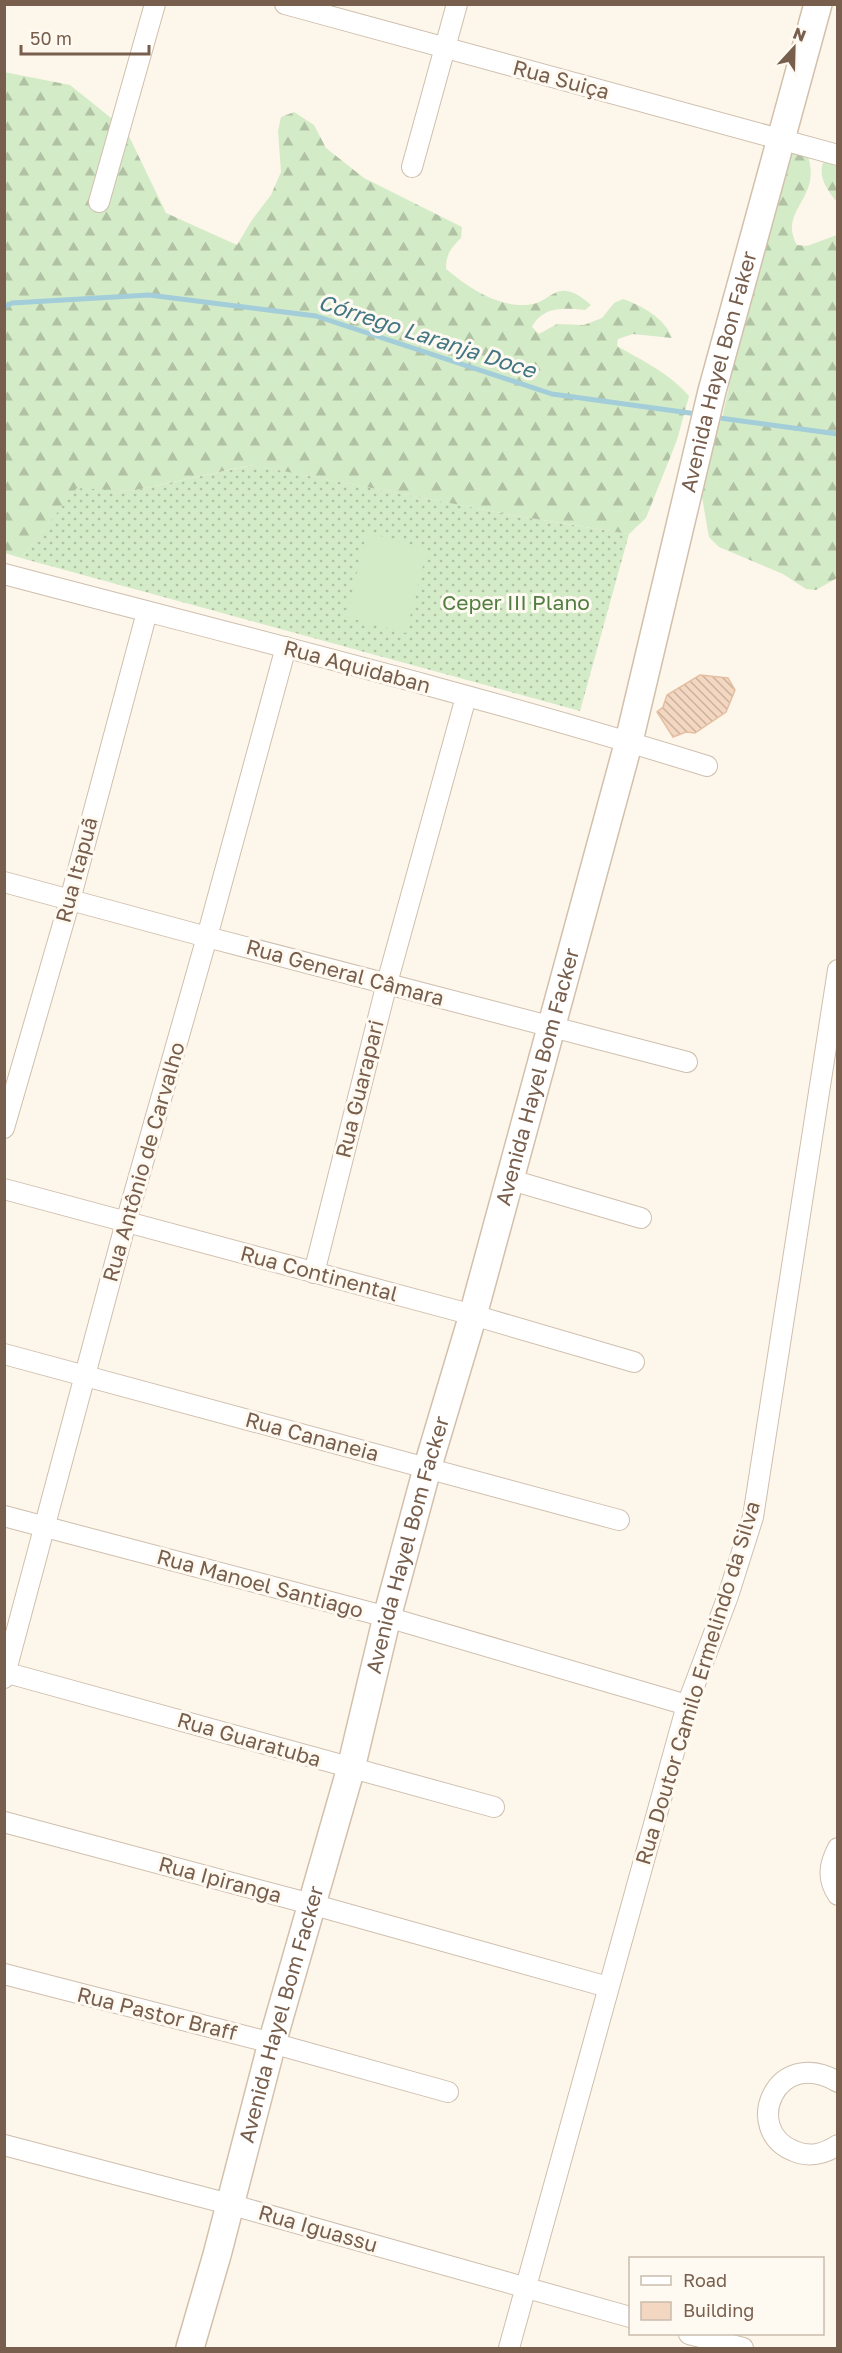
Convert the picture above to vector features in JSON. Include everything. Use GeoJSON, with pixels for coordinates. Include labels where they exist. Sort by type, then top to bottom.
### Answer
{"type":"FeatureCollection","features":[{"type":"Feature","properties":{"kind":"street"},"geometry":{"type":"LineString","coordinates":[[99,202],[155,4]]}},
{"type":"Feature","properties":{"kind":"street","name":"Rua Suiça"},"geometry":{"type":"LineString","coordinates":[[285,4],[837,154]]}},
{"type":"Feature","properties":{"kind":"street"},"geometry":{"type":"LineString","coordinates":[[412,167],[457,4]]}},
{"type":"Feature","properties":{"kind":"street","name":"Avenida Hayel Bon Faker"},"geometry":{"type":"LineString","coordinates":[[629,741],[712,391],[818,4]]}},
{"type":"Feature","properties":{"kind":"street","name":"Rua Aquidaban"},"geometry":{"type":"LineString","coordinates":[[4,574],[286,647],[629,741],[707,766]]}},
{"type":"Feature","properties":{"kind":"street","name":"Rua Itapuã"},"geometry":{"type":"LineString","coordinates":[[4,1128],[70,900],[147,612]]}},
{"type":"Feature","properties":{"kind":"street","name":"Rua Antônio de Carvalho"},"geometry":{"type":"LineString","coordinates":[[5,1674],[126,1222],[286,647]]}},
{"type":"Feature","properties":{"kind":"street","name":"Rua Guarapari"},"geometry":{"type":"LineString","coordinates":[[314,1273],[387,983],[466,697]]}},
{"type":"Feature","properties":{"kind":"street","name":"Avenida Hayel Bom Facker"},"geometry":{"type":"LineString","coordinates":[[190,2349],[272,2043],[351,1768],[387,1617],[473,1315],[508,1179],[629,741]]}},
{"type":"Feature","properties":{"kind":"street","name":"Rua General Câmara"},"geometry":{"type":"LineString","coordinates":[[4,882],[687,1062]]}},
{"type":"Feature","properties":{"kind":"street","name":"Rua Doutor Camilo Ermelindo da Silva"},"geometry":{"type":"LineString","coordinates":[[509,2349],[687,1705],[728,1596],[753,1517],[837,970]]}},
{"type":"Feature","properties":{"kind":"street"},"geometry":{"type":"LineString","coordinates":[[508,1179],[641,1218]]}},
{"type":"Feature","properties":{"kind":"street","name":"Rua Continental"},"geometry":{"type":"LineString","coordinates":[[4,1189],[473,1315],[634,1362]]}},
{"type":"Feature","properties":{"kind":"street","name":"Rua Cananeia"},"geometry":{"type":"LineString","coordinates":[[4,1354],[619,1520]]}},
{"type":"Feature","properties":{"kind":"street","name":"Rua Manoel Santiago"},"geometry":{"type":"LineString","coordinates":[[4,1516],[387,1617],[687,1705]]}},
{"type":"Feature","properties":{"kind":"street","name":"Rua Guaratuba"},"geometry":{"type":"LineString","coordinates":[[5,1674],[494,1807]]}},
{"type":"Feature","properties":{"kind":"street","name":"Rua Ipiranga"},"geometry":{"type":"LineString","coordinates":[[4,1822],[608,1987]]}},
{"type":"Feature","properties":{"kind":"street"},"geometry":{"type":"LineString","coordinates":[[837,1848],[831,1861],[830,1874],[837,1895]]}},
{"type":"Feature","properties":{"kind":"street","name":"Rua Pastor Braff"},"geometry":{"type":"LineString","coordinates":[[4,1974],[272,2043],[448,2092]]}},
{"type":"Feature","properties":{"kind":"street"},"geometry":{"type":"LineString","coordinates":[[837,2082],[819,2074],[798,2074],[785,2080],[775,2090],[769,2103],[768,2116],[771,2129],[788,2149],[801,2154],[814,2155],[827,2152],[837,2145]]}},
{"type":"Feature","properties":{"kind":"street","name":"Rua Iguassu"},"geometry":{"type":"LineString","coordinates":[[4,2145],[229,2204],[629,2317]]}},
{"type":"Feature","properties":{"kind":"street"},"geometry":{"type":"LineString","coordinates":[[693,2335],[743,2349]]}},
{"type":"Feature","properties":{"kind":"green space"},"geometry":{"type":"Polygon","coordinates":[[[4,72],[70,85],[126,130],[166,213],[237,245],[271,195],[281,172],[278,131],[281,117],[294,112],[314,125],[326,148],[364,178],[462,227],[461,238],[450,252],[446,269],[473,289],[493,299],[525,305],[534,304],[562,291],[579,296],[591,305],[585,310],[562,309],[542,315],[532,327],[539,334],[557,324],[584,325],[602,318],[614,303],[623,299],[652,314],[664,324],[672,338],[633,334],[618,339],[617,346],[664,374],[689,396],[677,440],[646,518],[629,534],[517,516],[252,465],[131,491],[77,488],[21,558],[5,553],[4,72]]]}},
{"type":"Feature","properties":{"kind":"green space"},"geometry":{"type":"Polygon","coordinates":[[[837,144],[837,202],[823,179],[822,165],[837,144]]]}},
{"type":"Feature","properties":{"kind":"green space"},"geometry":{"type":"Polygon","coordinates":[[[800,149],[807,154],[811,169],[810,182],[793,222],[792,233],[797,245],[807,246],[837,235],[837,578],[816,590],[806,589],[783,574],[719,547],[709,537],[700,486],[713,432],[722,419],[778,161],[800,149]]]}},
{"type":"Feature","properties":{"kind":"green space","name":"Ceper III Plano"},"geometry":{"type":"Polygon","coordinates":[[[253,465],[517,516],[629,534],[580,711],[21,558],[77,487],[131,491],[253,465]]]}},
{"type":"Feature","properties":{"kind":"green space"},"geometry":{"type":"Polygon","coordinates":[[[367,532],[427,550],[406,633],[346,617],[367,532]]]}},
{"type":"Feature","properties":{"kind":"building"},"geometry":{"type":"Polygon","coordinates":[[[700,675],[728,678],[735,690],[726,712],[695,733],[686,732],[673,737],[657,712],[663,707],[667,695],[700,675]]]}},
{"type":"Feature","properties":{"kind":"waterway","name":"Córrego Laranja Doce"},"geometry":{"type":"LineString","coordinates":[[4,307],[12,303],[149,295],[316,316],[552,394],[697,414]]}},
{"type":"Feature","properties":{"kind":"waterway","name":"Córrego Laranja Doce"},"geometry":{"type":"LineString","coordinates":[[712,417],[838,434]]}}]}
